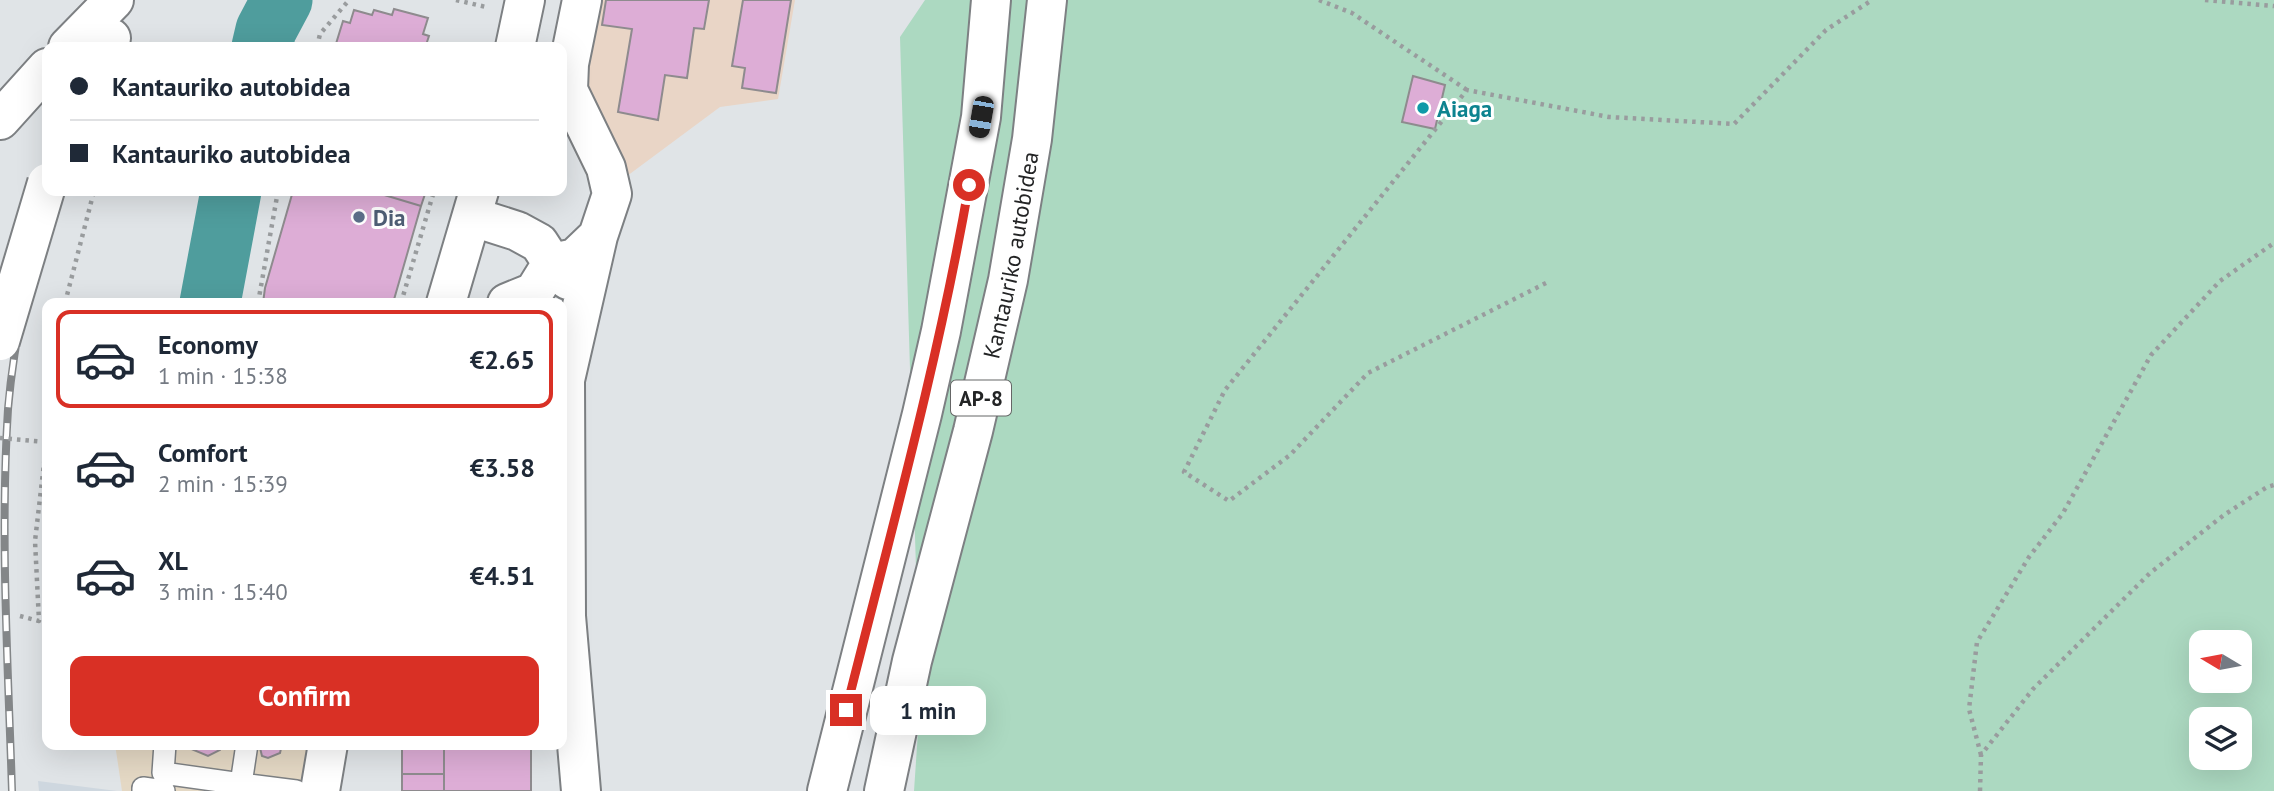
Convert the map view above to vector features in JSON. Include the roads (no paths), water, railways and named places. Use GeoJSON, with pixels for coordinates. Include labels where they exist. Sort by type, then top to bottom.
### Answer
{"type":"FeatureCollection","features":[{"type":"Feature","properties":{"kind":"main road"},"geometry":{"type":"LineString","coordinates":[[73,42],[114,0]]}},
{"type":"Feature","properties":{"kind":"main road"},"geometry":{"type":"LineString","coordinates":[[567,365],[598,236],[612,194],[606,168],[568,90],[569,64],[582,0]]}},
{"type":"Feature","properties":{"kind":"main road","name":"AP-8"},"geometry":{"type":"LineString","coordinates":[[827,791],[941,331],[981,117],[991,0]]}},
{"type":"Feature","properties":{"kind":"main road","name":"Kantauriko autobidea"},"geometry":{"type":"LineString","coordinates":[[884,791],[912,661],[973,431],[1008,280],[1032,139],[1047,0]]}},
{"type":"Feature","properties":{"kind":"main road"},"geometry":{"type":"LineString","coordinates":[[511,5],[515,42]]}},
{"type":"Feature","properties":{"kind":"main road"},"geometry":{"type":"LineString","coordinates":[[0,120],[42,74]]}},
{"type":"Feature","properties":{"kind":"main road"},"geometry":{"type":"LineString","coordinates":[[0,341],[43,196]]}},
{"type":"Feature","properties":{"kind":"main road"},"geometry":{"type":"LineString","coordinates":[[448,298],[476,204],[539,243],[533,290]]}},
{"type":"Feature","properties":{"kind":"main road"},"geometry":{"type":"LineString","coordinates":[[533,290],[575,258],[598,236]]}},
{"type":"Feature","properties":{"kind":"main road"},"geometry":{"type":"LineString","coordinates":[[533,290],[567,278],[581,311]]}},
{"type":"Feature","properties":{"kind":"main road"},"geometry":{"type":"LineString","coordinates":[[567,629],[581,791]]}},
{"type":"Feature","properties":{"kind":"main road"},"geometry":{"type":"LineString","coordinates":[[320,791],[327,750]]}},
{"type":"Feature","properties":{"kind":"lane"},"geometry":{"type":"LineString","coordinates":[[165,750],[163,773],[296,791]]}},
{"type":"Feature","properties":{"kind":"lane"},"geometry":{"type":"LineString","coordinates":[[241,784],[246,750]]}},
{"type":"Feature","properties":{"kind":"lane"},"geometry":{"type":"LineString","coordinates":[[143,791],[164,791]]}},
{"type":"Feature","properties":{"kind":"waterway"},"geometry":{"type":"LineString","coordinates":[[263,42],[266,30],[282,0]]}},
{"type":"Feature","properties":{"kind":"waterway"},"geometry":{"type":"LineString","coordinates":[[211,298],[230,196]]}},
{"type":"Feature","properties":{"kind":"railway"},"geometry":{"type":"LineString","coordinates":[[12,791],[5,552],[8,409],[14,355],[25,298],[52,196]]}},
{"type":"Feature","properties":{"kind":"railway"},"geometry":{"type":"LineString","coordinates":[[0,322],[37,220]]}},
{"type":"Feature","properties":{"kind":"place","name":"Aiaga"},"geometry":{"type":"Point","coordinates":[1423,108]}},
{"type":"Feature","properties":{"kind":"place","name":"Dia"},"geometry":{"type":"Point","coordinates":[359,217]}}]}
